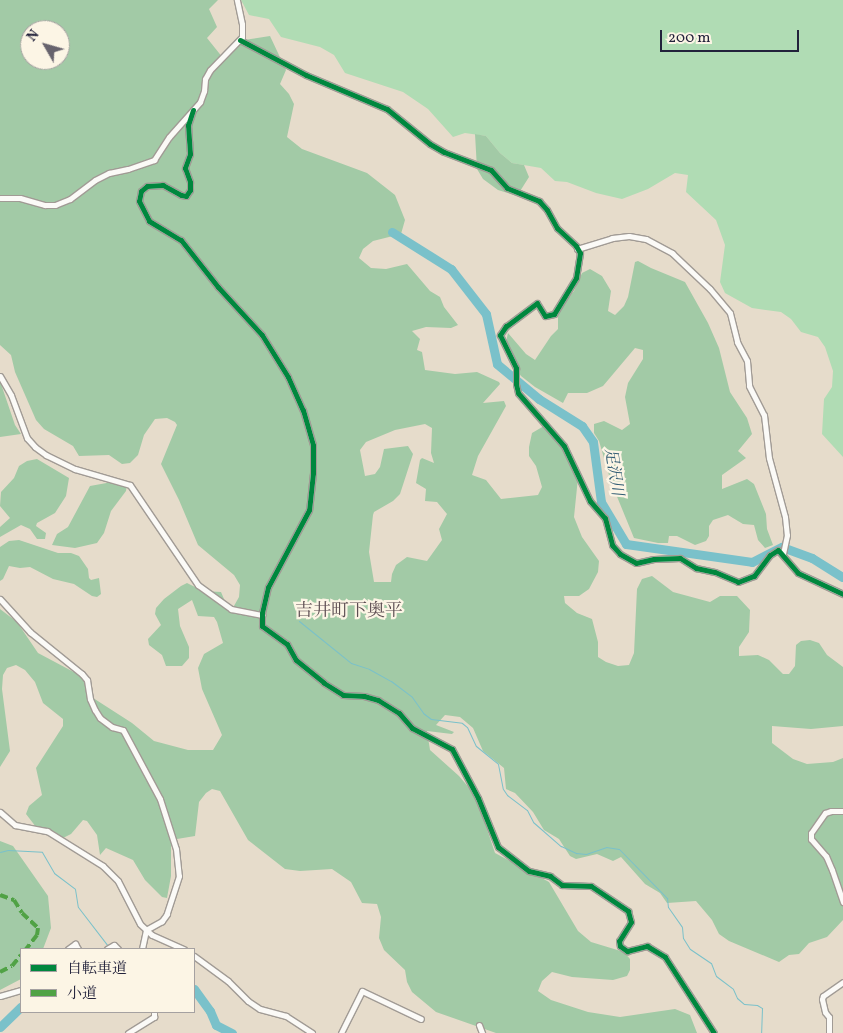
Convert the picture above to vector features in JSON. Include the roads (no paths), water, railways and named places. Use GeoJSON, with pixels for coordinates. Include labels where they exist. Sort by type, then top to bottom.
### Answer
{"type":"FeatureCollection","features":[{"type":"Feature","properties":{"kind":"street"},"geometry":{"type":"LineString","coordinates":[[0,198],[20,198],[45,205],[55,205],[70,199],[95,180],[108,173],[128,169],[154,160],[169,137],[193,110],[204,91],[205,79],[210,70],[240,40],[242,24],[237,0]]}},
{"type":"Feature","properties":{"kind":"street"},"geometry":{"type":"LineString","coordinates":[[240,40],[306,75],[387,108],[430,144],[444,152],[491,170],[507,188],[539,202],[547,210],[557,228],[577,249],[580,264],[576,278],[554,314],[545,316],[537,302],[506,326],[500,335],[516,368],[518,393],[564,446],[590,501],[605,518],[612,545],[630,562],[680,558],[696,568],[715,572],[738,582],[754,576],[777,550],[783,554],[798,572],[843,594]]}},
{"type":"Feature","properties":{"kind":"street"},"geometry":{"type":"LineString","coordinates":[[193,110],[188,125],[190,154],[185,168],[190,182],[190,190],[186,196],[182,196],[162,185],[147,186],[141,191],[139,201],[149,221],[181,240],[218,287],[262,335],[288,377],[303,410],[313,445],[314,473],[309,510],[268,587],[262,615],[262,626],[287,644],[296,660],[324,683],[343,695],[364,696],[378,700],[399,713],[412,728],[452,748],[468,784],[478,798],[498,847],[529,871],[550,876],[562,885],[591,886],[628,912],[631,922],[619,941],[620,946],[626,951],[647,946],[665,957],[714,1033]]}},
{"type":"Feature","properties":{"kind":"street"},"geometry":{"type":"LineString","coordinates":[[577,249],[612,238],[629,236],[650,241],[672,253],[710,289],[730,312],[737,342],[747,361],[749,386],[764,415],[769,458],[785,517],[787,535],[783,554]]}},
{"type":"Feature","properties":{"kind":"street"},"geometry":{"type":"LineString","coordinates":[[0,376],[11,395],[27,438],[35,447],[46,455],[75,469],[130,485],[198,585],[231,609],[262,615]]}},
{"type":"Feature","properties":{"kind":"street"},"geometry":{"type":"LineString","coordinates":[[0,599],[30,632],[87,680],[94,710],[100,718],[112,727],[123,730],[160,800],[176,849],[179,876],[168,914],[162,921],[146,930],[142,948]]}},
{"type":"Feature","properties":{"kind":"street"},"geometry":{"type":"LineString","coordinates":[[843,811],[831,810],[825,813],[811,833],[811,839],[826,856],[843,902]]}},
{"type":"Feature","properties":{"kind":"street"},"geometry":{"type":"LineString","coordinates":[[0,812],[15,825],[47,831],[104,866],[118,881],[140,924],[152,935],[182,948]]}},
{"type":"Feature","properties":{"kind":"street"},"geometry":{"type":"LineString","coordinates":[[195,957],[228,981],[248,1001],[260,1009],[286,1016],[312,1033]]}},
{"type":"Feature","properties":{"kind":"street"},"geometry":{"type":"LineString","coordinates":[[829,1033],[829,1017],[825,1012],[822,999],[823,996],[843,982]]}},
{"type":"Feature","properties":{"kind":"street"},"geometry":{"type":"LineString","coordinates":[[0,996],[20,990]]}},
{"type":"Feature","properties":{"kind":"street"},"geometry":{"type":"LineString","coordinates":[[342,1033],[362,991],[420,1019]]}},
{"type":"Feature","properties":{"kind":"street"},"geometry":{"type":"LineString","coordinates":[[128,1033],[154,1017],[154,1013]]}},
{"type":"Feature","properties":{"kind":"street"},"geometry":{"type":"LineString","coordinates":[[479,1024],[482,1033]]}},
{"type":"Feature","properties":{"kind":"waterway","name":"足沢川"},"geometry":{"type":"LineString","coordinates":[[392,232],[451,269],[486,314],[497,364],[539,399],[582,426],[593,442],[601,502],[626,544],[752,562],[782,547],[812,558],[843,577]]}},
{"type":"Feature","properties":{"kind":"waterway"},"geometry":{"type":"LineString","coordinates":[[299,621],[351,663],[369,669],[391,681],[412,697],[423,713],[431,719],[462,723],[467,727],[476,746],[498,764],[503,789],[507,795],[527,810],[533,822],[561,846],[576,853],[586,854],[606,847],[619,849],[667,898],[668,907],[682,927],[683,938],[690,949],[711,963],[716,976],[733,989],[737,998],[744,1004],[757,1005],[762,1008],[761,1033]]}},
{"type":"Feature","properties":{"kind":"waterway"},"geometry":{"type":"LineString","coordinates":[[0,852],[8,850],[42,852],[54,873],[75,889],[78,907],[108,946]]}},
{"type":"Feature","properties":{"kind":"waterway"},"geometry":{"type":"LineString","coordinates":[[195,990],[210,1011],[216,1025],[232,1033]]}},
{"type":"Feature","properties":{"kind":"waterway"},"geometry":{"type":"LineString","coordinates":[[0,1027],[20,1008]]}},
{"type":"Feature","properties":{"kind":"district","name":"吉井町下奥平"},"geometry":{"type":"Point","coordinates":[349,612]}}]}
